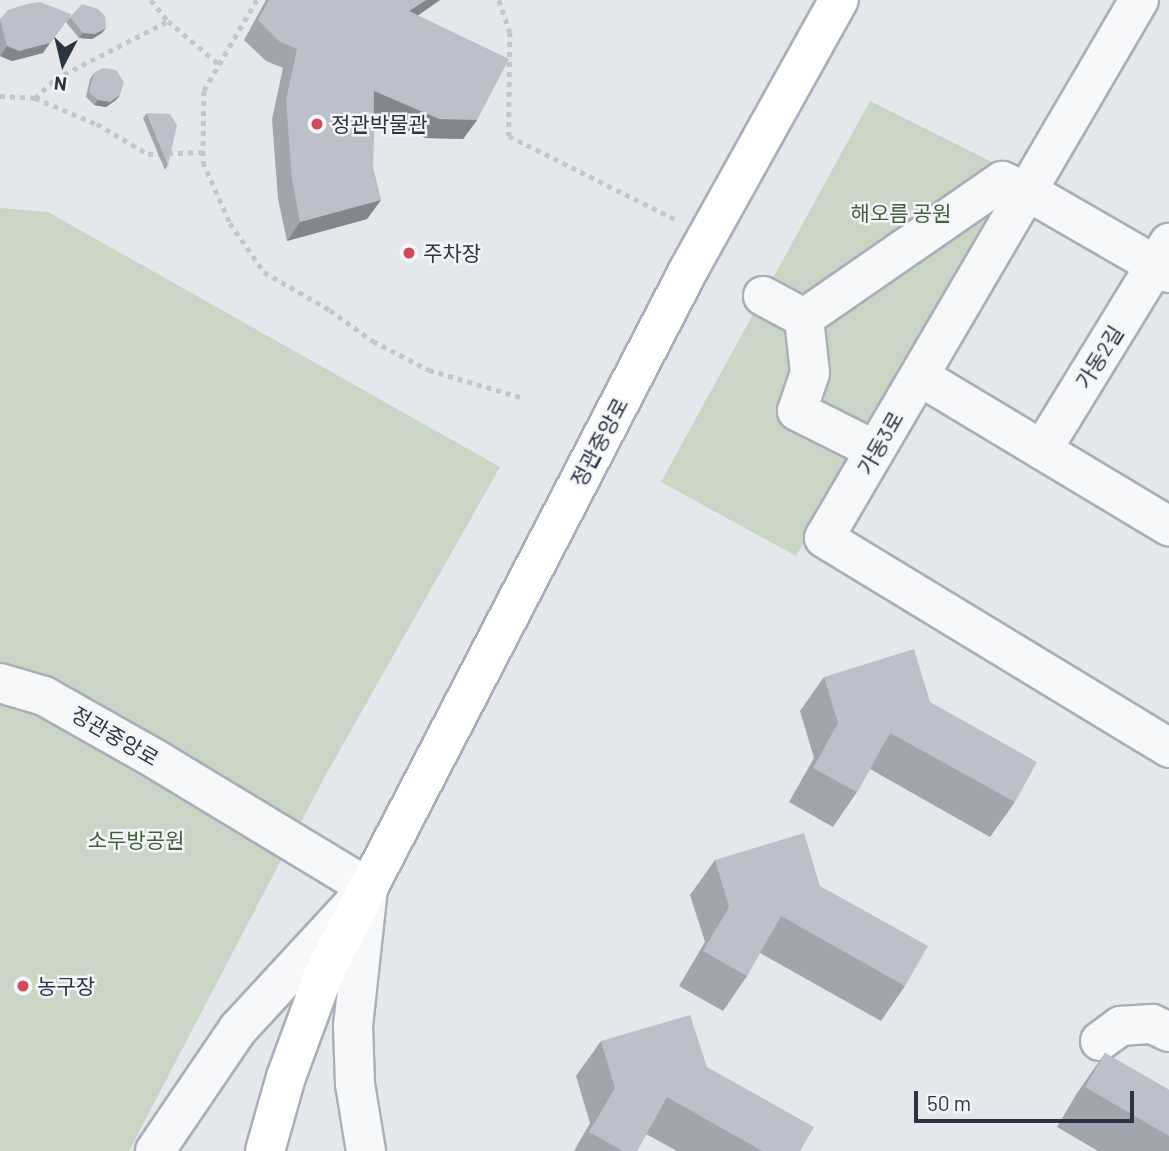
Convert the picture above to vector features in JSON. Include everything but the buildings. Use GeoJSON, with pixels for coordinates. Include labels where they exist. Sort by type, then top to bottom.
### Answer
{"type":"FeatureCollection","features":[{"type":"Feature","properties":{"kind":"highway","name":"정관중앙로"},"geometry":{"type":"LineString","coordinates":[[265,1151],[286,1077],[325,971],[708,236],[839,0]]}},
{"type":"Feature","properties":{"kind":"street","name":"가동3로"},"geometry":{"type":"LineString","coordinates":[[1139,0],[824,538],[1169,748]]}},
{"type":"Feature","properties":{"kind":"street"},"geometry":{"type":"LineString","coordinates":[[804,318],[1002,181],[1165,260]]}},
{"type":"Feature","properties":{"kind":"street","name":"가동2길"},"geometry":{"type":"LineString","coordinates":[[1042,450],[1165,260]]}},
{"type":"Feature","properties":{"kind":"street"},"geometry":{"type":"LineString","coordinates":[[763,296],[804,318]]}},
{"type":"Feature","properties":{"kind":"street"},"geometry":{"type":"LineString","coordinates":[[804,318],[810,373],[797,411],[875,450]]}},
{"type":"Feature","properties":{"kind":"street"},"geometry":{"type":"LineString","coordinates":[[919,376],[1169,526]]}},
{"type":"Feature","properties":{"kind":"street","name":"정관중앙로"},"geometry":{"type":"LineString","coordinates":[[0,683],[56,703],[157,760],[368,888]]}},
{"type":"Feature","properties":{"kind":"street"},"geometry":{"type":"LineString","coordinates":[[155,1151],[238,1029],[368,888]]}},
{"type":"Feature","properties":{"kind":"street"},"geometry":{"type":"LineString","coordinates":[[366,1151],[355,1084],[352,1026],[368,888]]}},
{"type":"Feature","properties":{"kind":"street"},"geometry":{"type":"LineString","coordinates":[[1100,1041],[1121,1027],[1152,1024],[1169,1032]]}},
{"type":"Feature","properties":{"kind":"path"},"geometry":{"type":"LineString","coordinates":[[150,0],[168,21],[220,65]]}},
{"type":"Feature","properties":{"kind":"path"},"geometry":{"type":"LineString","coordinates":[[257,0],[204,92],[203,162],[230,223],[264,272],[330,310],[373,341],[429,370],[520,397]]}},
{"type":"Feature","properties":{"kind":"path"},"geometry":{"type":"LineString","coordinates":[[499,0],[510,32],[509,136],[708,236]]}},
{"type":"Feature","properties":{"kind":"path"},"geometry":{"type":"LineString","coordinates":[[35,98],[55,79],[168,21]]}},
{"type":"Feature","properties":{"kind":"path"},"geometry":{"type":"LineString","coordinates":[[0,96],[35,98],[97,124],[148,154],[202,152]]}},
{"type":"Feature","properties":{"kind":"green space","name":"해오름 공원"},"geometry":{"type":"Polygon","coordinates":[[[870,101],[1018,175],[796,556],[661,482],[870,101]]]}},
{"type":"Feature","properties":{"kind":"green space","name":"소두방공원"},"geometry":{"type":"Polygon","coordinates":[[[0,208],[48,212],[500,467],[324,778],[129,1151],[0,1151],[0,208]]]}},
{"type":"Feature","properties":{"kind":"place","name":"정관박물관"},"geometry":{"type":"Point","coordinates":[317,124]}},
{"type":"Feature","properties":{"kind":"place","name":"주차장"},"geometry":{"type":"Point","coordinates":[409,253]}},
{"type":"Feature","properties":{"kind":"place","name":"농구장"},"geometry":{"type":"Point","coordinates":[23,986]}}]}
